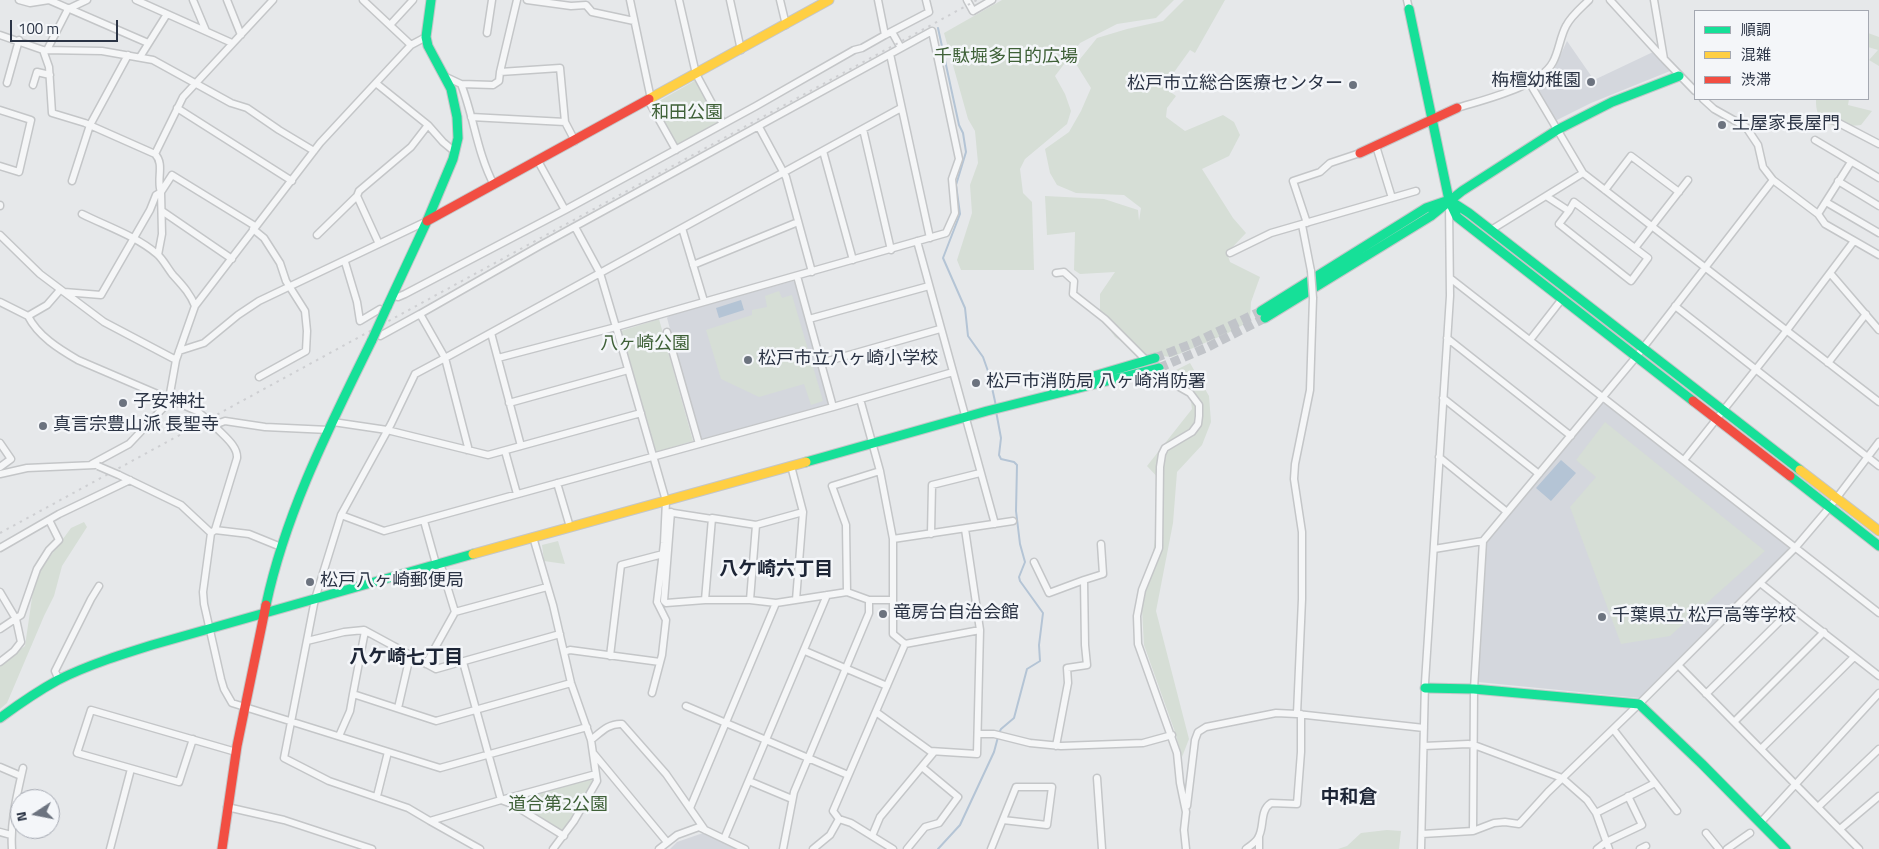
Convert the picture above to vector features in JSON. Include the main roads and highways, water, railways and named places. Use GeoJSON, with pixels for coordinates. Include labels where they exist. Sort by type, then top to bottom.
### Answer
{"type":"FeatureCollection","features":[{"type":"Feature","properties":{"kind":"water"},"geometry":{"type":"Polygon","coordinates":[[[741,300],[744,310],[719,318],[716,308],[741,300]]]}},
{"type":"Feature","properties":{"kind":"water"},"geometry":{"type":"Polygon","coordinates":[[[1561,460],[1576,473],[1551,501],[1536,488],[1561,460]]]}},
{"type":"Feature","properties":{"kind":"waterway"},"geometry":{"type":"LineString","coordinates":[[938,28],[966,152],[956,185],[960,214],[943,258],[965,308],[968,336],[983,357],[996,406]]}},
{"type":"Feature","properties":{"kind":"waterway"},"geometry":{"type":"LineString","coordinates":[[996,411],[1001,438],[999,455],[1001,459],[1014,462],[1017,465],[1016,511],[1020,544],[1025,562],[1019,577],[1043,613],[1039,645],[1040,661],[1027,669],[1014,718],[999,733]]}},
{"type":"Feature","properties":{"kind":"waterway"},"geometry":{"type":"LineString","coordinates":[[938,849],[960,825],[994,752],[998,737]]}},
{"type":"Feature","properties":{"kind":"tunnel"},"geometry":{"type":"LineString","coordinates":[[1155,358],[1194,343],[1261,311]]}},
{"type":"Feature","properties":{"kind":"tunnel"},"geometry":{"type":"LineString","coordinates":[[1159,368],[1208,347],[1265,318]]}},
{"type":"Feature","properties":{"kind":"railway"},"geometry":{"type":"LineString","coordinates":[[0,533],[977,0]]}},
{"type":"Feature","properties":{"kind":"place","name":"栴檀幼稚園"},"geometry":{"type":"Point","coordinates":[1591,82]}},
{"type":"Feature","properties":{"kind":"place","name":"松戸市立総合医療センター"},"geometry":{"type":"Point","coordinates":[1353,85]}},
{"type":"Feature","properties":{"kind":"place","name":"土屋家長屋門"},"geometry":{"type":"Point","coordinates":[1722,125]}},
{"type":"Feature","properties":{"kind":"place","name":"松戸市立八ヶ崎小学校"},"geometry":{"type":"Point","coordinates":[748,360]}},
{"type":"Feature","properties":{"kind":"place","name":"松戸市消防局 八ヶ崎消防署"},"geometry":{"type":"Point","coordinates":[976,383]}},
{"type":"Feature","properties":{"kind":"place","name":"子安神社"},"geometry":{"type":"Point","coordinates":[123,403]}},
{"type":"Feature","properties":{"kind":"place","name":"真言宗豊山派 長聖寺"},"geometry":{"type":"Point","coordinates":[43,426]}},
{"type":"Feature","properties":{"kind":"place","name":"松戸八ヶ崎郵便局"},"geometry":{"type":"Point","coordinates":[310,582]}},
{"type":"Feature","properties":{"kind":"place","name":"竜房台自治会館"},"geometry":{"type":"Point","coordinates":[883,614]}},
{"type":"Feature","properties":{"kind":"place","name":"千葉県立 松戸高等学校"},"geometry":{"type":"Point","coordinates":[1602,617]}},
{"type":"Feature","properties":{"kind":"district","name":"八ケ崎六丁目"},"geometry":{"type":"Point","coordinates":[776,570]}},
{"type":"Feature","properties":{"kind":"district","name":"八ケ崎七丁目"},"geometry":{"type":"Point","coordinates":[406,658]}},
{"type":"Feature","properties":{"kind":"district","name":"中和倉"},"geometry":{"type":"Point","coordinates":[1349,798]}},
{"type":"Feature","properties":{"kind":"park label","name":"千駄堀多目的広場"},"geometry":{"type":"Point","coordinates":[1006,58]}},
{"type":"Feature","properties":{"kind":"park label","name":"和田公園"},"geometry":{"type":"Point","coordinates":[687,114]}},
{"type":"Feature","properties":{"kind":"park label","name":"八ヶ崎公園"},"geometry":{"type":"Point","coordinates":[645,345]}},
{"type":"Feature","properties":{"kind":"park label","name":"道合第2公園"},"geometry":{"type":"Point","coordinates":[558,806]}}]}
